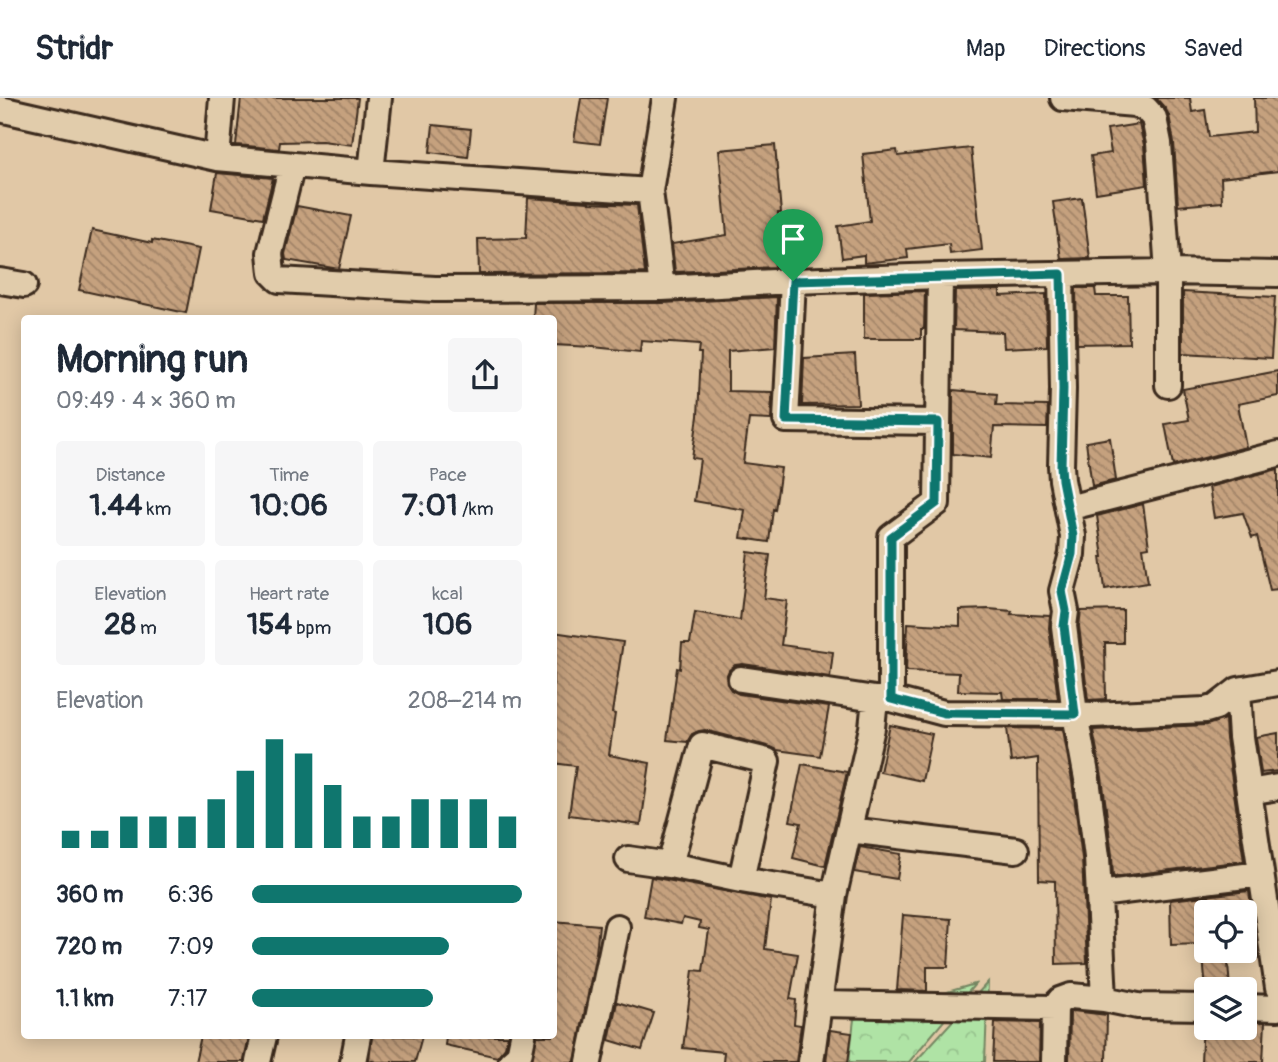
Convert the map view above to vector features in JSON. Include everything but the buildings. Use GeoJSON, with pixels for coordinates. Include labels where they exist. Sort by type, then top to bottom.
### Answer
{"type":"FeatureCollection","features":[{"type":"Feature","properties":{"kind":"street"},"geometry":{"type":"LineString","coordinates":[[217,158],[222,98]]}},
{"type":"Feature","properties":{"kind":"street"},"geometry":{"type":"LineString","coordinates":[[370,172],[379,98]]}},
{"type":"Feature","properties":{"kind":"street"},"geometry":{"type":"LineString","coordinates":[[663,288],[650,191],[665,98]]}},
{"type":"Feature","properties":{"kind":"street"},"geometry":{"type":"LineString","coordinates":[[1063,98],[1135,104],[1146,109],[1154,118],[1159,143],[1168,272],[1168,385]]}},
{"type":"Feature","properties":{"kind":"street"},"geometry":{"type":"LineString","coordinates":[[0,109],[217,158],[370,172],[650,191]]}},
{"type":"Feature","properties":{"kind":"street"},"geometry":{"type":"LineString","coordinates":[[292,165],[270,253],[272,273],[279,280],[435,289],[663,288],[940,276],[1168,272],[1278,274]]}},
{"type":"Feature","properties":{"kind":"street"},"geometry":{"type":"LineString","coordinates":[[1061,274],[1061,466],[1073,536],[1072,554],[1062,591],[1066,611],[1064,626],[1097,856],[1104,999]]}},
{"type":"Feature","properties":{"kind":"street"},"geometry":{"type":"LineString","coordinates":[[811,1062],[834,895],[872,728],[883,699],[891,537],[937,503],[940,276]]}},
{"type":"Feature","properties":{"kind":"street"},"geometry":{"type":"LineString","coordinates":[[793,281],[786,420],[938,422]]}},
{"type":"Feature","properties":{"kind":"street"},"geometry":{"type":"LineString","coordinates":[[1068,508],[1278,454]]}},
{"type":"Feature","properties":{"kind":"street"},"geometry":{"type":"LineString","coordinates":[[741,679],[883,699],[944,713],[1092,715],[1206,710],[1216,707],[1238,690],[1278,683]]}},
{"type":"Feature","properties":{"kind":"street"},"geometry":{"type":"LineString","coordinates":[[1238,690],[1241,737],[1278,988]]}},
{"type":"Feature","properties":{"kind":"street"},"geometry":{"type":"LineString","coordinates":[[670,865],[702,745],[767,761],[741,880]]}},
{"type":"Feature","properties":{"kind":"street"},"geometry":{"type":"LineString","coordinates":[[1249,792],[1278,787]]}},
{"type":"Feature","properties":{"kind":"street"},"geometry":{"type":"LineString","coordinates":[[849,830],[1016,850]]}},
{"type":"Feature","properties":{"kind":"street"},"geometry":{"type":"LineString","coordinates":[[628,859],[834,895]]}},
{"type":"Feature","properties":{"kind":"street"},"geometry":{"type":"LineString","coordinates":[[1099,894],[1261,873]]}},
{"type":"Feature","properties":{"kind":"street"},"geometry":{"type":"LineString","coordinates":[[589,1062],[617,927]]}},
{"type":"Feature","properties":{"kind":"street"},"geometry":{"type":"LineString","coordinates":[[1054,1062],[1055,1008],[1060,1000],[1071,996],[1138,1006],[1194,1007]]}},
{"type":"Feature","properties":{"kind":"street"},"geometry":{"type":"LineString","coordinates":[[819,1004],[1055,1008]]}},
{"type":"Feature","properties":{"kind":"street"},"geometry":{"type":"LineString","coordinates":[[1257,1007],[1278,1008]]}},
{"type":"Feature","properties":{"kind":"street"},"geometry":{"type":"LineString","coordinates":[[258,1062],[263,1039]]}},
{"type":"Feature","properties":{"kind":"street"},"geometry":{"type":"LineString","coordinates":[[353,1062],[357,1039]]}},
{"type":"Feature","properties":{"kind":"street"},"geometry":{"type":"LineString","coordinates":[[511,1062],[519,1055],[522,1039]]}},
{"type":"Feature","properties":{"kind":"green space"},"geometry":{"type":"Polygon","coordinates":[[[988,982],[985,1062],[915,1062],[988,982]]]}},
{"type":"Feature","properties":{"kind":"green space"},"geometry":{"type":"Polygon","coordinates":[[[975,984],[909,1062],[849,1062],[854,1019],[975,984]]]}},
{"type":"Feature","properties":{"kind":"route"},"geometry":{"type":"LineString","coordinates":[[1061,274],[1061,466],[1073,536],[1072,554],[1062,591],[1075,714],[944,713],[891,699],[891,537],[937,503],[938,422],[786,420],[793,281],[1061,274]]}}]}
